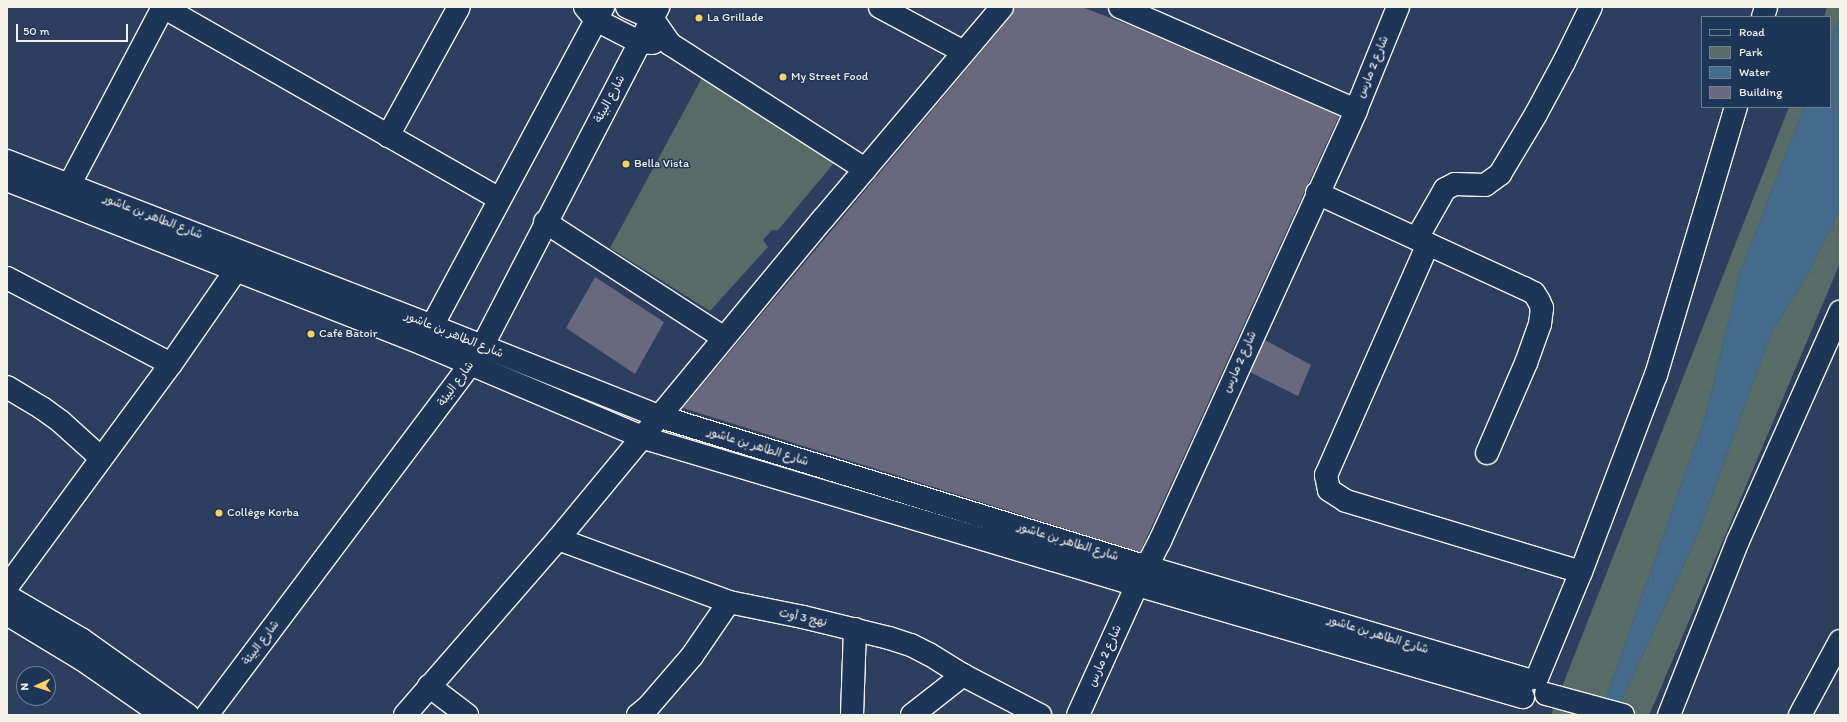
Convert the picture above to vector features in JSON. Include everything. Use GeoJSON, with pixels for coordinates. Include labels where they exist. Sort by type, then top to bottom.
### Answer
{"type":"FeatureCollection","features":[{"type":"Feature","properties":{"kind":"main road"},"geometry":{"type":"LineString","coordinates":[[65,193],[163,7],[499,199]]}},
{"type":"Feature","properties":{"kind":"main road"},"geometry":{"type":"LineString","coordinates":[[388,136],[459,7]]}},
{"type":"Feature","properties":{"kind":"main road"},"geometry":{"type":"LineString","coordinates":[[628,7],[655,13],[670,44]]}},
{"type":"Feature","properties":{"kind":"main road"},"geometry":{"type":"LineString","coordinates":[[880,7],[964,52]]}},
{"type":"Feature","properties":{"kind":"main road"},"geometry":{"type":"LineString","coordinates":[[405,715],[644,438],[724,338],[1002,7]]}},
{"type":"Feature","properties":{"kind":"main road"},"geometry":{"type":"LineString","coordinates":[[1120,7],[1356,110]]}},
{"type":"Feature","properties":{"kind":"main road"},"geometry":{"type":"LineString","coordinates":[[1581,572],[1346,501],[1329,490],[1326,475],[1422,241],[1445,189],[1455,184],[1485,185],[1500,174],[1540,108],[1568,55],[1590,7]]}},
{"type":"Feature","properties":{"kind":"main road","name":"شارع 2 مارس"},"geometry":{"type":"LineString","coordinates":[[1078,715],[1356,110],[1390,10]]}},
{"type":"Feature","properties":{"kind":"main road"},"geometry":{"type":"LineString","coordinates":[[427,335],[499,199],[595,11],[639,42],[670,44],[866,169]]}},
{"type":"Feature","properties":{"kind":"main road","name":"شارع البيئة"},"geometry":{"type":"LineString","coordinates":[[207,715],[482,347],[545,222],[655,13]]}},
{"type":"Feature","properties":{"kind":"main road"},"geometry":{"type":"LineString","coordinates":[[1535,695],[1656,375],[1736,108]]}},
{"type":"Feature","properties":{"kind":"main road","name":"شارع الطاهر بن عاشور"},"geometry":{"type":"LineString","coordinates":[[7,161],[65,193],[235,271],[427,335],[482,347],[660,417],[1142,576]]}},
{"type":"Feature","properties":{"kind":"main road","name":"شارع الطاهر بن عاشور"},"geometry":{"type":"LineString","coordinates":[[7,180],[65,193],[248,254],[427,335],[470,365],[644,438],[1142,576],[1535,695],[1623,715]]}},
{"type":"Feature","properties":{"kind":"main road"},"geometry":{"type":"LineString","coordinates":[[1317,193],[1534,293],[1542,308],[1540,324],[1526,362],[1487,453]]}},
{"type":"Feature","properties":{"kind":"main road"},"geometry":{"type":"LineString","coordinates":[[545,222],[724,338]]}},
{"type":"Feature","properties":{"kind":"main road"},"geometry":{"type":"LineString","coordinates":[[7,587],[171,364],[248,254]]}},
{"type":"Feature","properties":{"kind":"main road"},"geometry":{"type":"LineString","coordinates":[[7,278],[171,364]]}},
{"type":"Feature","properties":{"kind":"main road"},"geometry":{"type":"LineString","coordinates":[[1663,715],[1668,715],[1738,540],[1840,312]]}},
{"type":"Feature","properties":{"kind":"main road"},"geometry":{"type":"LineString","coordinates":[[7,387],[48,412],[101,458]]}},
{"type":"Feature","properties":{"kind":"main road","name":"نهج 3 أوت"},"geometry":{"type":"LineString","coordinates":[[558,539],[729,602],[855,629],[911,645],[963,675],[1040,715]]}},
{"type":"Feature","properties":{"kind":"main road"},"geometry":{"type":"LineString","coordinates":[[7,596],[81,639],[188,715]]}},
{"type":"Feature","properties":{"kind":"main road"},"geometry":{"type":"LineString","coordinates":[[649,712],[692,656],[729,602]]}},
{"type":"Feature","properties":{"kind":"main road"},"geometry":{"type":"LineString","coordinates":[[7,614],[83,660],[162,715]]}},
{"type":"Feature","properties":{"kind":"main road"},"geometry":{"type":"LineString","coordinates":[[852,715],[855,629]]}},
{"type":"Feature","properties":{"kind":"main road"},"geometry":{"type":"LineString","coordinates":[[1800,715],[1840,641]]}},
{"type":"Feature","properties":{"kind":"main road"},"geometry":{"type":"LineString","coordinates":[[912,715],[963,675]]}},
{"type":"Feature","properties":{"kind":"main road"},"geometry":{"type":"LineString","coordinates":[[429,686],[467,715]]}},
{"type":"Feature","properties":{"kind":"green space"},"geometry":{"type":"Polygon","coordinates":[[[1827,7],[1840,7],[1840,17],[1831,40],[1831,16],[1824,16],[1827,7]]]}},
{"type":"Feature","properties":{"kind":"green space"},"geometry":{"type":"Polygon","coordinates":[[[703,76],[834,163],[778,230],[772,230],[763,240],[768,247],[710,311],[610,248],[703,76]]]}},
{"type":"Feature","properties":{"kind":"green space"},"geometry":{"type":"Polygon","coordinates":[[[1789,108],[1804,108],[1740,273],[1706,415],[1600,715],[1551,715],[1789,108]]]}},
{"type":"Feature","properties":{"kind":"green space"},"geometry":{"type":"Polygon","coordinates":[[[1840,210],[1840,263],[1649,715],[1615,715],[1697,536],[1772,331],[1808,274],[1840,210]]]}},
{"type":"Feature","properties":{"kind":"water"},"geometry":{"type":"Polygon","coordinates":[[[1840,17],[1840,210],[1808,274],[1772,331],[1697,536],[1615,715],[1600,715],[1706,415],[1740,273],[1804,108],[1831,108],[1831,40],[1840,17]]]}},
{"type":"Feature","properties":{"kind":"building"},"geometry":{"type":"Polygon","coordinates":[[[1014,7],[1082,7],[1134,27],[1339,116],[1140,552],[683,408],[1012,15],[1014,7]]]}},
{"type":"Feature","properties":{"kind":"building"},"geometry":{"type":"Polygon","coordinates":[[[595,277],[664,322],[635,374],[566,328],[595,277]]]}},
{"type":"Feature","properties":{"kind":"building"},"geometry":{"type":"Polygon","coordinates":[[[1265,340],[1311,365],[1298,396],[1250,372],[1265,340]]]}},
{"type":"Feature","properties":{"kind":"place","name":"La Grillade"},"geometry":{"type":"Point","coordinates":[699,18]}},
{"type":"Feature","properties":{"kind":"place","name":"My Street Food"},"geometry":{"type":"Point","coordinates":[783,77]}},
{"type":"Feature","properties":{"kind":"place","name":"Bella Vista"},"geometry":{"type":"Point","coordinates":[626,164]}},
{"type":"Feature","properties":{"kind":"place","name":"Café Batoir"},"geometry":{"type":"Point","coordinates":[311,334]}},
{"type":"Feature","properties":{"kind":"place","name":"Collège Korba"},"geometry":{"type":"Point","coordinates":[219,513]}}]}
